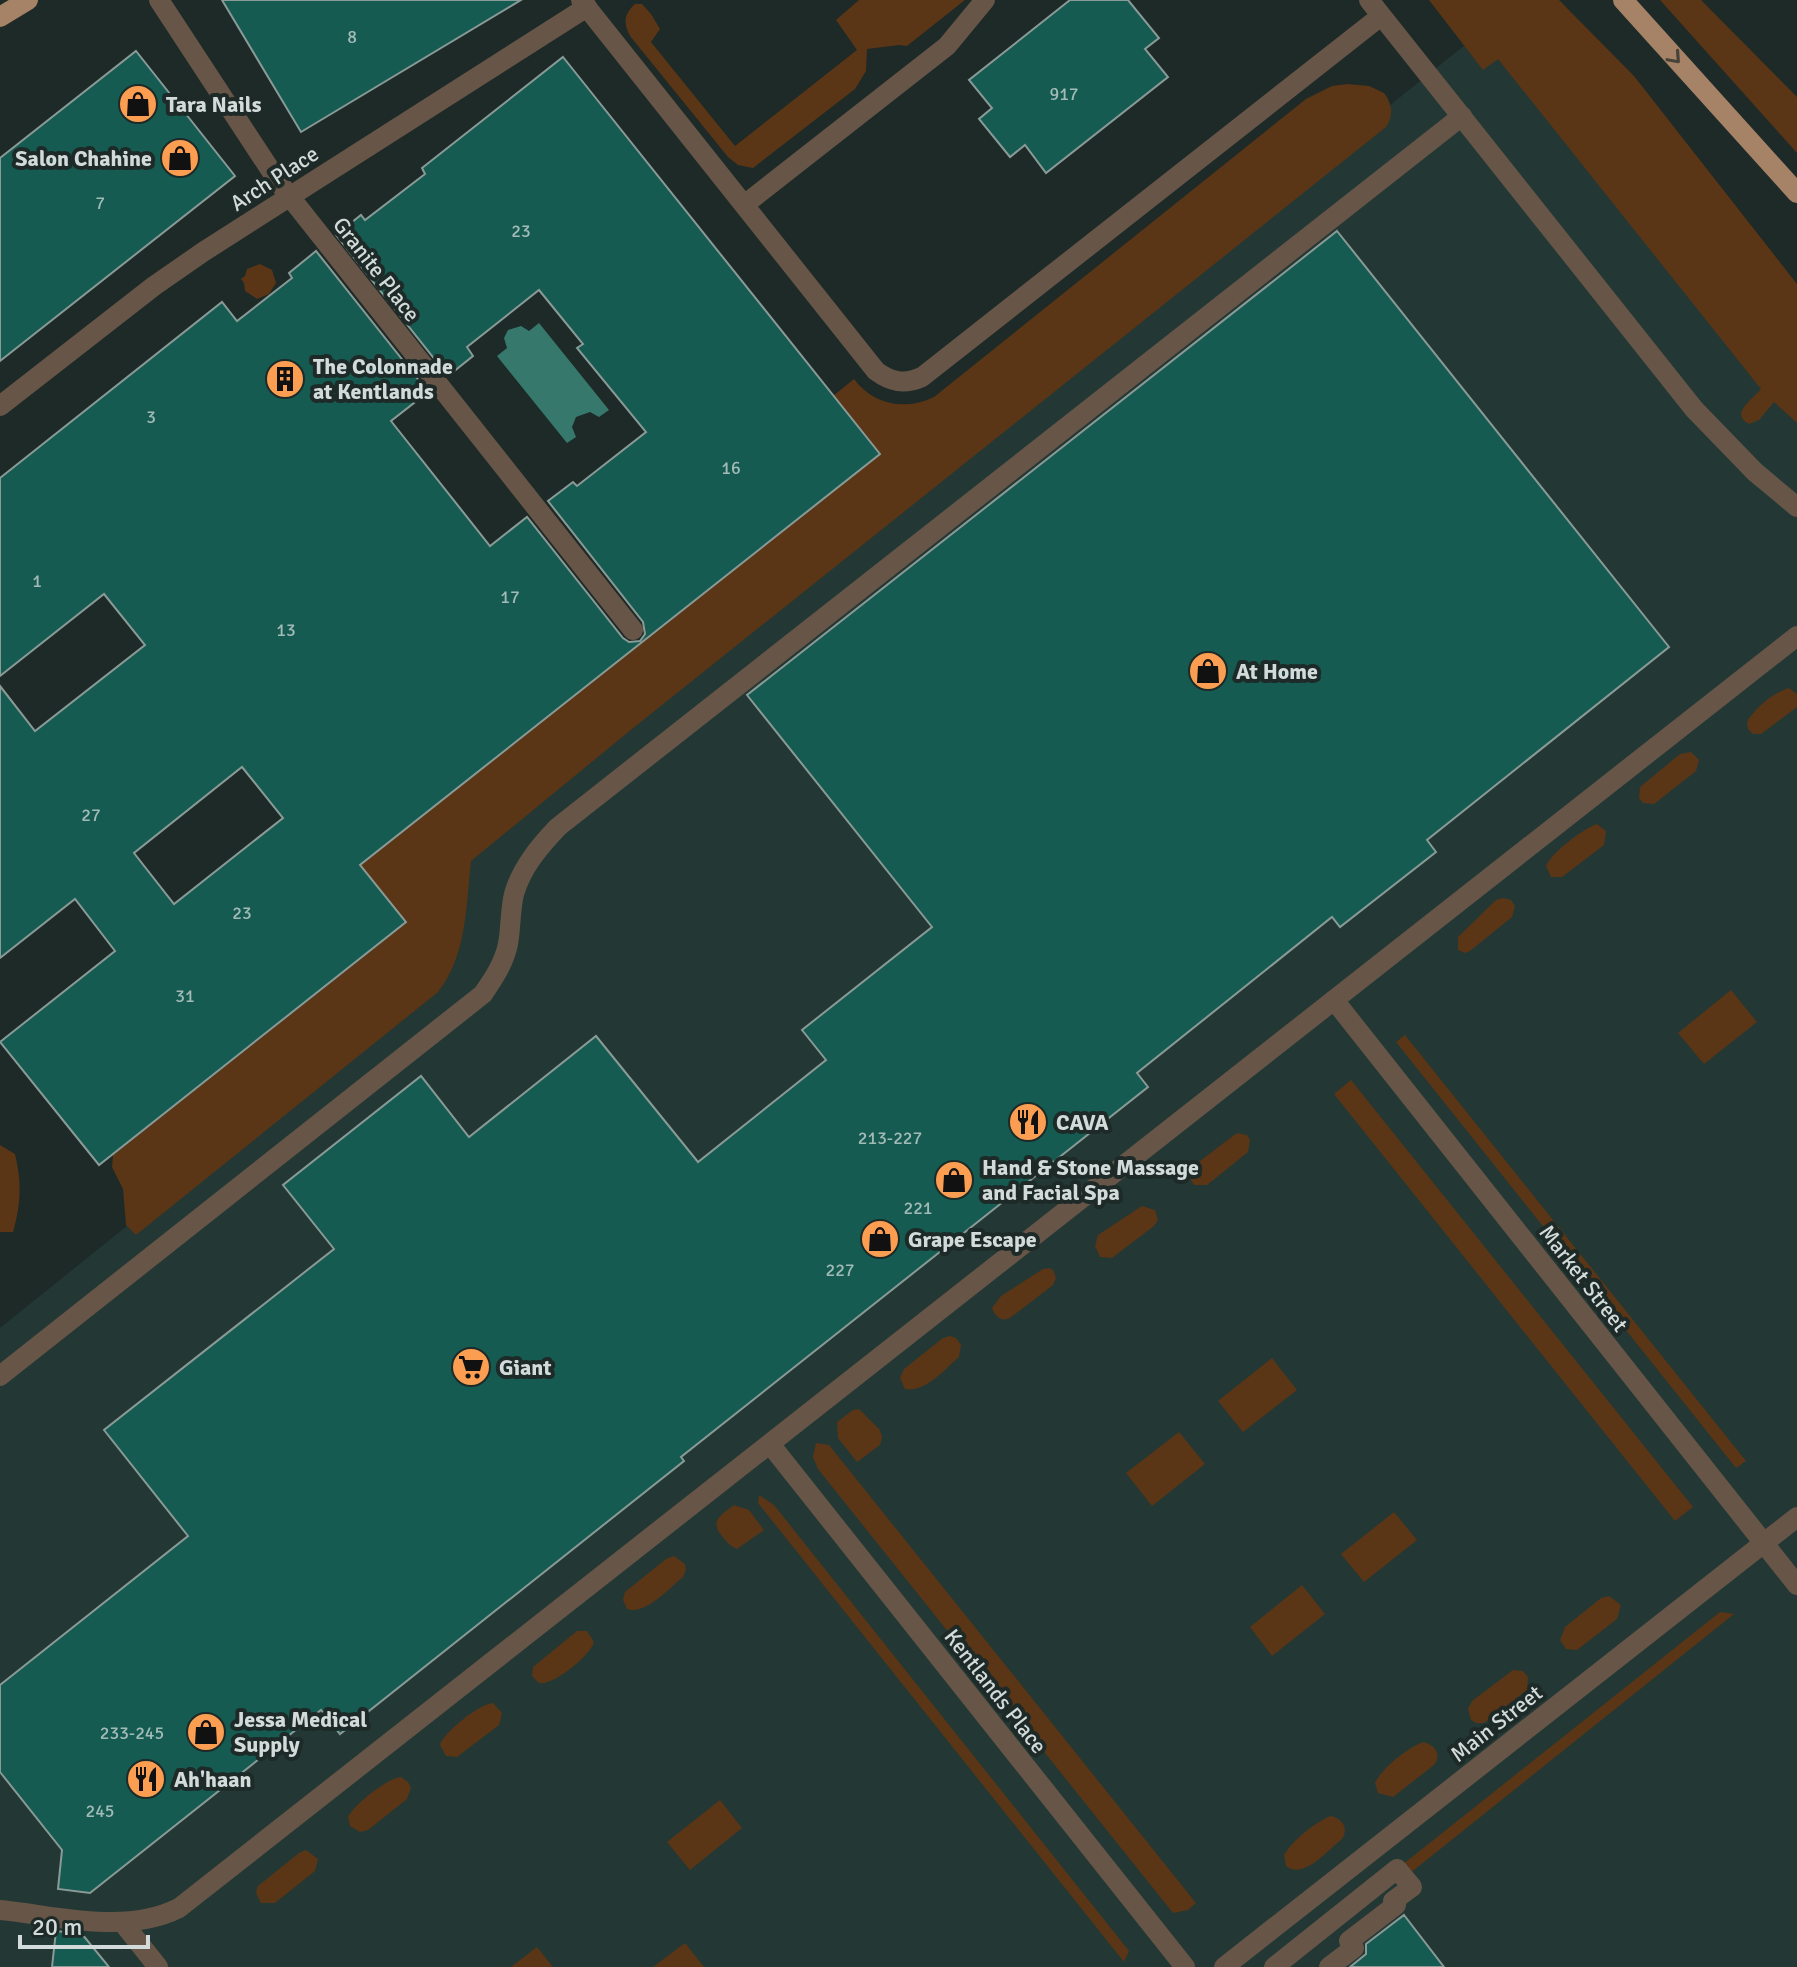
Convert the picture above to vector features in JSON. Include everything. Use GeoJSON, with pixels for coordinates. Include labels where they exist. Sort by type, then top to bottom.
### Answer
{"type":"FeatureCollection","features":[{"type":"Feature","properties":{"kind":"main road"},"geometry":{"type":"LineString","coordinates":[[0,17],[28,0]]}},
{"type":"Feature","properties":{"kind":"main road"},"geometry":{"type":"LineString","coordinates":[[1623,0],[1797,193]]}},
{"type":"Feature","properties":{"kind":"street","name":"Granite Place"},"geometry":{"type":"LineString","coordinates":[[159,0],[257,154],[633,630]]}},
{"type":"Feature","properties":{"kind":"street"},"geometry":{"type":"LineString","coordinates":[[744,205],[947,46],[985,0]]}},
{"type":"Feature","properties":{"kind":"street","name":"Arch Place"},"geometry":{"type":"LineString","coordinates":[[0,406],[154,286],[584,4]]}},
{"type":"Feature","properties":{"kind":"street"},"geometry":{"type":"LineString","coordinates":[[584,4],[876,371],[886,379],[898,382],[911,382],[922,377],[1375,8],[1694,409],[1755,472],[1797,507]]}},
{"type":"Feature","properties":{"kind":"street"},"geometry":{"type":"LineString","coordinates":[[0,1376],[483,994],[499,972],[508,947],[514,894],[524,869],[558,827],[1462,116]]}},
{"type":"Feature","properties":{"kind":"street"},"geometry":{"type":"LineString","coordinates":[[0,1910],[123,1923],[153,1919],[179,1908],[1797,636]]}},
{"type":"Feature","properties":{"kind":"street","name":"Market Street"},"geometry":{"type":"LineString","coordinates":[[1334,1000],[1797,1585]]}},
{"type":"Feature","properties":{"kind":"street","name":"Kentlands Place"},"geometry":{"type":"LineString","coordinates":[[770,1444],[1185,1967]]}},
{"type":"Feature","properties":{"kind":"street","name":"Main Street"},"geometry":{"type":"LineString","coordinates":[[1224,1967],[1797,1517]]}},
{"type":"Feature","properties":{"kind":"street"},"geometry":{"type":"LineString","coordinates":[[1274,1967],[1397,1869],[1412,1887],[1393,1901],[1396,1905],[1349,1941],[1354,1948],[1329,1967]]}},
{"type":"Feature","properties":{"kind":"street"},"geometry":{"type":"LineString","coordinates":[[123,1923],[158,1967]]}},
{"type":"Feature","properties":{"kind":"shaded area"},"geometry":{"type":"Polygon","coordinates":[[[859,0],[965,0],[907,46],[867,49],[866,71],[855,89],[753,168],[738,165],[728,157],[630,36],[626,27],[631,8],[642,4],[660,29],[651,42],[735,146],[857,50],[836,20],[859,0]]]}},
{"type":"Feature","properties":{"kind":"shaded area"},"geometry":{"type":"Polygon","coordinates":[[[1429,0],[1559,0],[1634,76],[1797,284],[1797,423],[1774,402],[1759,420],[1749,424],[1743,420],[1744,406],[1761,389],[1498,59],[1483,70],[1429,0]]]}},
{"type":"Feature","properties":{"kind":"shaded area"},"geometry":{"type":"Polygon","coordinates":[[[1521,0],[1797,315],[1797,1967],[0,1967],[0,1328],[413,996],[442,866],[1521,0]]]}},
{"type":"Feature","properties":{"kind":"shaded area"},"geometry":{"type":"Polygon","coordinates":[[[1660,0],[1701,0],[1797,97],[1797,153],[1660,0]]]}},
{"type":"Feature","properties":{"kind":"shaded area"},"geometry":{"type":"Polygon","coordinates":[[[1332,86],[1369,86],[1384,93],[1391,110],[1386,127],[471,861],[460,946],[448,978],[438,992],[136,1235],[126,1225],[123,1189],[112,1167],[113,1155],[406,923],[360,864],[879,455],[833,396],[854,379],[871,395],[891,403],[912,404],[934,397],[1306,99],[1332,86]]]}},
{"type":"Feature","properties":{"kind":"shaded area"},"geometry":{"type":"Polygon","coordinates":[[[260,264],[272,270],[276,283],[269,294],[257,299],[245,291],[241,279],[247,269],[260,264]]]}},
{"type":"Feature","properties":{"kind":"shaded area"},"geometry":{"type":"Polygon","coordinates":[[[539,323],[609,410],[599,417],[590,412],[576,417],[572,427],[576,437],[567,443],[497,356],[507,348],[504,338],[508,330],[521,326],[529,331],[539,323]]]}},
{"type":"Feature","properties":{"kind":"shaded area"},"geometry":{"type":"Polygon","coordinates":[[[1789,688],[1797,694],[1797,707],[1761,734],[1753,734],[1748,729],[1750,717],[1771,697],[1789,688]]]}},
{"type":"Feature","properties":{"kind":"shaded area"},"geometry":{"type":"Polygon","coordinates":[[[1691,752],[1699,760],[1696,771],[1654,804],[1643,803],[1639,798],[1640,787],[1680,754],[1691,752]]]}},
{"type":"Feature","properties":{"kind":"shaded area"},"geometry":{"type":"Polygon","coordinates":[[[1597,824],[1606,831],[1604,845],[1562,877],[1551,877],[1546,866],[1554,855],[1576,836],[1597,824]]]}},
{"type":"Feature","properties":{"kind":"shaded area"},"geometry":{"type":"Polygon","coordinates":[[[1496,900],[1511,900],[1515,906],[1512,917],[1470,951],[1465,953],[1458,950],[1458,937],[1496,900]]]}},
{"type":"Feature","properties":{"kind":"shaded area"},"geometry":{"type":"Polygon","coordinates":[[[1731,990],[1757,1022],[1704,1064],[1678,1033],[1731,990]]]}},
{"type":"Feature","properties":{"kind":"shaded area"},"geometry":{"type":"Polygon","coordinates":[[[1405,1035],[1746,1461],[1736,1468],[1396,1042],[1405,1035]]]}},
{"type":"Feature","properties":{"kind":"shaded area"},"geometry":{"type":"Polygon","coordinates":[[[1351,1080],[1693,1507],[1675,1521],[1334,1094],[1351,1080]]]}},
{"type":"Feature","properties":{"kind":"shaded area"},"geometry":{"type":"Polygon","coordinates":[[[1237,1133],[1247,1135],[1250,1140],[1248,1152],[1207,1185],[1194,1185],[1189,1177],[1192,1167],[1237,1133]]]}},
{"type":"Feature","properties":{"kind":"shaded area"},"geometry":{"type":"Polygon","coordinates":[[[0,1145],[15,1154],[19,1174],[19,1203],[13,1232],[0,1232],[0,1145]]]}},
{"type":"Feature","properties":{"kind":"shaded area"},"geometry":{"type":"Polygon","coordinates":[[[1142,1206],[1155,1210],[1158,1220],[1154,1226],[1112,1258],[1100,1257],[1095,1246],[1098,1235],[1142,1206]]]}},
{"type":"Feature","properties":{"kind":"shaded area"},"geometry":{"type":"Polygon","coordinates":[[[1043,1269],[1053,1270],[1056,1278],[1053,1285],[1010,1318],[997,1316],[992,1308],[1001,1296],[1043,1269]]]}},
{"type":"Feature","properties":{"kind":"shaded area"},"geometry":{"type":"Polygon","coordinates":[[[950,1336],[961,1345],[959,1357],[927,1384],[905,1389],[900,1378],[904,1369],[943,1338],[950,1336]]]}},
{"type":"Feature","properties":{"kind":"shaded area"},"geometry":{"type":"Polygon","coordinates":[[[1272,1358],[1297,1390],[1243,1432],[1218,1401],[1272,1358]]]}},
{"type":"Feature","properties":{"kind":"shaded area"},"geometry":{"type":"Polygon","coordinates":[[[859,1409],[880,1430],[882,1437],[880,1445],[857,1462],[838,1438],[837,1422],[859,1409]]]}},
{"type":"Feature","properties":{"kind":"shaded area"},"geometry":{"type":"Polygon","coordinates":[[[1179,1432],[1205,1464],[1152,1506],[1126,1473],[1179,1432]]]}},
{"type":"Feature","properties":{"kind":"shaded area"},"geometry":{"type":"Polygon","coordinates":[[[816,1443],[829,1445],[1196,1903],[1188,1910],[1173,1913],[818,1469],[813,1457],[816,1443]]]}},
{"type":"Feature","properties":{"kind":"shaded area"},"geometry":{"type":"Polygon","coordinates":[[[759,1495],[774,1505],[1129,1951],[1124,1962],[758,1503],[759,1495]]]}},
{"type":"Feature","properties":{"kind":"shaded area"},"geometry":{"type":"Polygon","coordinates":[[[734,1505],[749,1510],[764,1530],[737,1549],[727,1542],[717,1526],[718,1519],[734,1505]]]}},
{"type":"Feature","properties":{"kind":"shaded area"},"geometry":{"type":"Polygon","coordinates":[[[1394,1512],[1417,1540],[1364,1582],[1341,1554],[1394,1512]]]}},
{"type":"Feature","properties":{"kind":"shaded area"},"geometry":{"type":"Polygon","coordinates":[[[674,1556],[685,1564],[683,1577],[649,1605],[627,1609],[623,1600],[625,1592],[674,1556]]]}},
{"type":"Feature","properties":{"kind":"shaded area"},"geometry":{"type":"Polygon","coordinates":[[[1302,1585],[1325,1614],[1272,1656],[1250,1627],[1302,1585]]]}},
{"type":"Feature","properties":{"kind":"shaded area"},"geometry":{"type":"Polygon","coordinates":[[[1609,1596],[1621,1605],[1617,1619],[1577,1650],[1566,1649],[1560,1640],[1565,1627],[1601,1598],[1609,1596]]]}},
{"type":"Feature","properties":{"kind":"shaded area"},"geometry":{"type":"Polygon","coordinates":[[[1720,1612],[1734,1614],[1404,1878],[1397,1869],[1720,1612]]]}},
{"type":"Feature","properties":{"kind":"shaded area"},"geometry":{"type":"Polygon","coordinates":[[[577,1631],[587,1631],[594,1642],[591,1648],[562,1675],[539,1683],[532,1676],[533,1667],[577,1631]]]}},
{"type":"Feature","properties":{"kind":"shaded area"},"geometry":{"type":"Polygon","coordinates":[[[1513,1670],[1523,1671],[1528,1677],[1527,1690],[1484,1723],[1471,1720],[1468,1709],[1472,1701],[1513,1670]]]}},
{"type":"Feature","properties":{"kind":"shaded area"},"geometry":{"type":"Polygon","coordinates":[[[493,1703],[502,1713],[499,1725],[457,1757],[446,1756],[440,1745],[454,1727],[493,1703]]]}},
{"type":"Feature","properties":{"kind":"shaded area"},"geometry":{"type":"Polygon","coordinates":[[[1424,1742],[1436,1751],[1434,1765],[1393,1797],[1378,1793],[1375,1783],[1383,1771],[1403,1753],[1424,1742]]]}},
{"type":"Feature","properties":{"kind":"shaded area"},"geometry":{"type":"Polygon","coordinates":[[[401,1777],[411,1788],[407,1799],[368,1830],[360,1832],[350,1826],[348,1817],[357,1806],[380,1787],[401,1777]]]}},
{"type":"Feature","properties":{"kind":"shaded area"},"geometry":{"type":"Polygon","coordinates":[[[720,1800],[742,1828],[690,1870],[667,1842],[720,1800]]]}},
{"type":"Feature","properties":{"kind":"shaded area"},"geometry":{"type":"Polygon","coordinates":[[[1331,1816],[1344,1825],[1341,1840],[1307,1867],[1293,1869],[1286,1866],[1284,1855],[1293,1843],[1311,1827],[1331,1816]]]}},
{"type":"Feature","properties":{"kind":"shaded area"},"geometry":{"type":"Polygon","coordinates":[[[306,1850],[318,1859],[315,1871],[275,1903],[261,1903],[256,1893],[258,1886],[306,1850]]]}},
{"type":"Feature","properties":{"kind":"shaded area"},"geometry":{"type":"Polygon","coordinates":[[[685,1943],[704,1967],[653,1967],[685,1943]]]}},
{"type":"Feature","properties":{"kind":"shaded area"},"geometry":{"type":"Polygon","coordinates":[[[537,1947],[553,1967],[511,1967],[537,1947]]]}},
{"type":"Feature","properties":{"kind":"building"},"geometry":{"type":"Polygon","coordinates":[[[222,0],[521,0],[301,132],[222,0]]]}},
{"type":"Feature","properties":{"kind":"building"},"geometry":{"type":"Polygon","coordinates":[[[1070,0],[1128,0],[1159,38],[1145,49],[1168,77],[1046,173],[1025,145],[1010,157],[979,119],[992,108],[969,80],[1070,0]]]}},
{"type":"Feature","properties":{"kind":"building"},"geometry":{"type":"Polygon","coordinates":[[[136,51],[235,176],[0,361],[0,158],[136,51]]]}},
{"type":"Feature","properties":{"kind":"building"},"geometry":{"type":"Polygon","coordinates":[[[563,57],[880,454],[360,865],[406,922],[99,1165],[0,1042],[115,951],[75,899],[0,958],[0,686],[35,731],[145,645],[104,594],[0,676],[0,478],[222,302],[237,321],[292,278],[289,273],[316,251],[428,392],[391,421],[490,546],[527,517],[623,638],[629,642],[640,641],[645,634],[643,622],[548,501],[573,482],[577,486],[646,432],[577,348],[583,344],[539,290],[467,347],[473,356],[448,376],[336,235],[361,215],[365,220],[425,174],[422,168],[563,57]],[[242,767],[134,853],[174,904],[283,818],[242,767]]]}},
{"type":"Feature","properties":{"kind":"building"},"geometry":{"type":"Polygon","coordinates":[[[1337,231],[1669,647],[1427,840],[1436,852],[1340,927],[1332,917],[1137,1073],[1148,1087],[681,1457],[684,1461],[340,1734],[321,1710],[90,1893],[58,1889],[62,1850],[0,1772],[0,1685],[188,1536],[104,1430],[334,1249],[283,1185],[421,1076],[469,1137],[596,1036],[698,1162],[826,1060],[802,1030],[932,927],[747,695],[1337,231]]]}},
{"type":"Feature","properties":{"kind":"building"},"geometry":{"type":"Polygon","coordinates":[[[1404,1915],[1444,1967],[1350,1967],[1366,1954],[1366,1944],[1404,1915]]]}},
{"type":"Feature","properties":{"kind":"building"},"geometry":{"type":"Polygon","coordinates":[[[56,1931],[82,1934],[109,1967],[52,1967],[56,1931]]]}},
{"type":"Feature","properties":{"kind":"place","name":"Tara Nails"},"geometry":{"type":"Point","coordinates":[138,104]}},
{"type":"Feature","properties":{"kind":"place","name":"Salon Chahine"},"geometry":{"type":"Point","coordinates":[180,158]}},
{"type":"Feature","properties":{"kind":"place","name":"The Colonnade at Kentlands"},"geometry":{"type":"Point","coordinates":[285,379]}},
{"type":"Feature","properties":{"kind":"place","name":"At Home"},"geometry":{"type":"Point","coordinates":[1208,671]}},
{"type":"Feature","properties":{"kind":"place","name":"CAVA"},"geometry":{"type":"Point","coordinates":[1028,1122]}},
{"type":"Feature","properties":{"kind":"place","name":"Hand & Stone Massage and Facial Spa"},"geometry":{"type":"Point","coordinates":[954,1180]}},
{"type":"Feature","properties":{"kind":"place","name":"Grape Escape"},"geometry":{"type":"Point","coordinates":[880,1239]}},
{"type":"Feature","properties":{"kind":"place","name":"Giant"},"geometry":{"type":"Point","coordinates":[471,1367]}},
{"type":"Feature","properties":{"kind":"place","name":"Jessa Medical Supply"},"geometry":{"type":"Point","coordinates":[206,1732]}},
{"type":"Feature","properties":{"kind":"place","name":"Ah'haan"},"geometry":{"type":"Point","coordinates":[146,1779]}}]}
